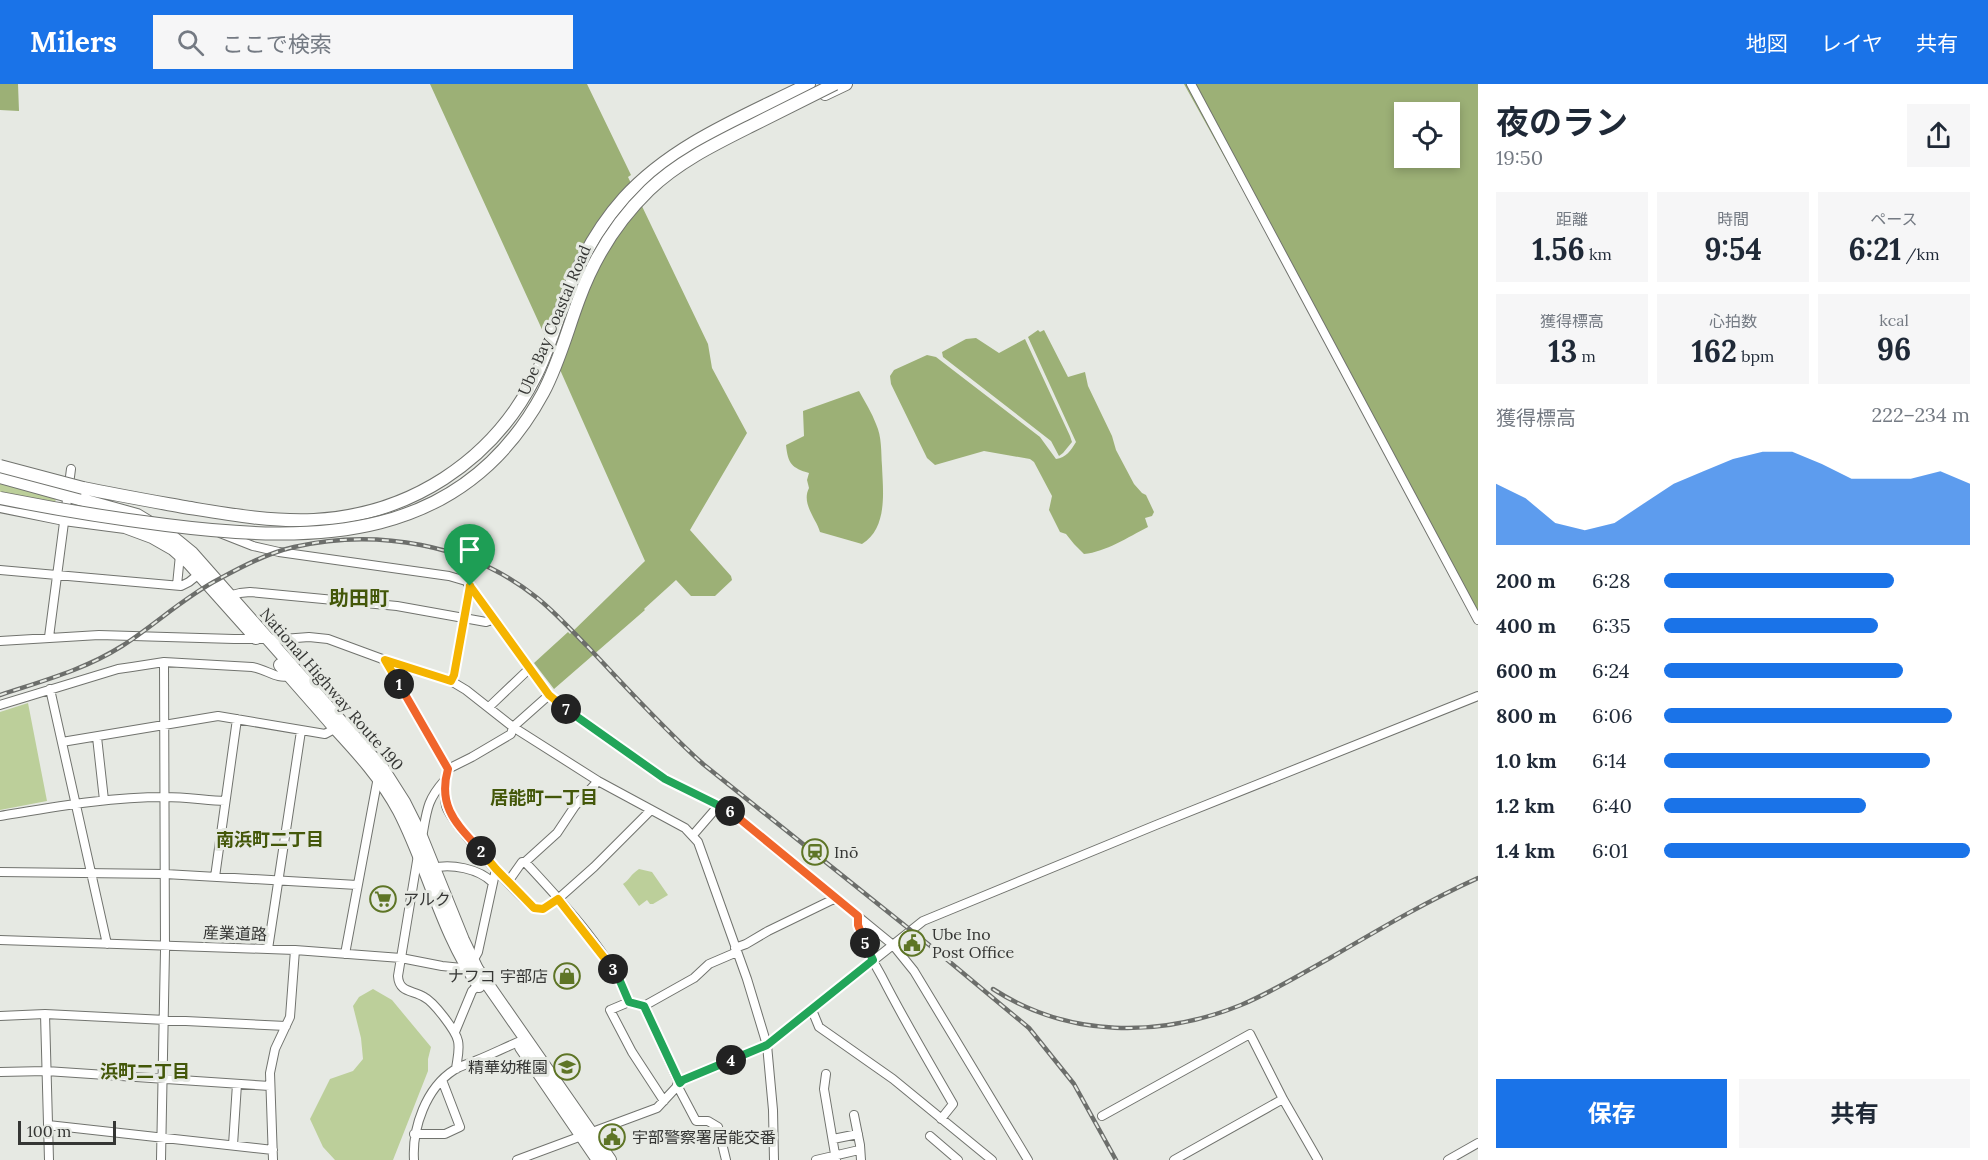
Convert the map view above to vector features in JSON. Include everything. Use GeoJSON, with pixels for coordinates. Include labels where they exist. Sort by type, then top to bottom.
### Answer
{"type":"FeatureCollection","features":[{"type":"Feature","properties":{"kind":"highway"},"geometry":{"type":"LineString","coordinates":[[747,122],[804,84]]}},
{"type":"Feature","properties":{"kind":"highway","name":"Ube Bay Coastal Road"},"geometry":{"type":"LineString","coordinates":[[0,498],[78,512],[216,531],[313,533],[343,531],[376,524],[407,514],[446,496],[501,452],[536,405],[555,366],[590,273],[607,241],[625,217],[649,190],[671,171],[809,84]]}},
{"type":"Feature","properties":{"kind":"highway","name":"Ube Bay Coastal Road"},"geometry":{"type":"LineString","coordinates":[[0,466],[83,488],[216,512],[264,518],[328,519],[367,512],[399,502],[456,472],[497,433],[515,410],[542,363],[564,300],[583,257],[597,233],[622,200],[644,178],[669,158],[836,84]]}},
{"type":"Feature","properties":{"kind":"highway"},"geometry":{"type":"LineString","coordinates":[[747,122],[846,84]]}},
{"type":"Feature","properties":{"kind":"highway","name":"National Highway Route 190"},"geometry":{"type":"LineString","coordinates":[[0,477],[137,514],[160,528],[199,574],[226,598]]}},
{"type":"Feature","properties":{"kind":"highway","name":"National Highway Route 190"},"geometry":{"type":"LineString","coordinates":[[0,506],[64,519],[124,527],[152,537],[177,549],[226,598],[339,725],[378,777],[434,868],[473,966],[478,985],[586,1134],[610,1160]]}},
{"type":"Feature","properties":{"kind":"highway","name":"National Highway Route 190"},"geometry":{"type":"LineString","coordinates":[[262,639],[290,676],[382,769],[410,814],[457,948],[473,966],[586,1134],[598,1160]]}},
{"type":"Feature","properties":{"kind":"street"},"geometry":{"type":"LineString","coordinates":[[1191,84],[1478,620]]}},
{"type":"Feature","properties":{"kind":"street"},"geometry":{"type":"LineString","coordinates":[[49,637],[71,470]]}},
{"type":"Feature","properties":{"kind":"street"},"geometry":{"type":"LineString","coordinates":[[177,585],[177,549],[191,534],[204,529],[253,546],[279,552],[449,576],[466,581],[557,703],[665,779],[719,805],[739,818],[892,945],[915,971],[1028,1160]]}},
{"type":"Feature","properties":{"kind":"street"},"geometry":{"type":"LineString","coordinates":[[0,570],[181,586],[199,574]]}},
{"type":"Feature","properties":{"kind":"street"},"geometry":{"type":"LineString","coordinates":[[451,681],[470,586]]}},
{"type":"Feature","properties":{"kind":"street"},"geometry":{"type":"LineString","coordinates":[[226,598],[250,592],[397,606],[486,622],[494,619]]}},
{"type":"Feature","properties":{"kind":"street"},"geometry":{"type":"LineString","coordinates":[[0,641],[99,635],[328,639],[451,681],[513,727],[598,782],[686,828],[698,842],[767,1045],[773,1110],[774,1160],[779,1160]]}},
{"type":"Feature","properties":{"kind":"street"},"geometry":{"type":"LineString","coordinates":[[385,660],[448,769]]}},
{"type":"Feature","properties":{"kind":"street"},"geometry":{"type":"LineString","coordinates":[[0,705],[118,669],[164,662],[263,668],[277,677],[290,676]]}},
{"type":"Feature","properties":{"kind":"street"},"geometry":{"type":"LineString","coordinates":[[161,1160],[165,945],[164,662]]}},
{"type":"Feature","properties":{"kind":"street"},"geometry":{"type":"LineString","coordinates":[[489,707],[530,668]]}},
{"type":"Feature","properties":{"kind":"street"},"geometry":{"type":"LineString","coordinates":[[50,689],[107,944]]}},
{"type":"Feature","properties":{"kind":"street"},"geometry":{"type":"LineString","coordinates":[[549,695],[513,727],[511,734],[448,769],[444,782],[446,806],[452,818],[496,869],[534,908],[543,909],[558,899],[618,845],[651,810]]}},
{"type":"Feature","properties":{"kind":"street"},"geometry":{"type":"LineString","coordinates":[[517,1160],[657,1108],[678,1084],[767,1045],[923,921],[1478,696]]}},
{"type":"Feature","properties":{"kind":"street"},"geometry":{"type":"LineString","coordinates":[[62,742],[218,716],[325,734],[339,725]]}},
{"type":"Feature","properties":{"kind":"street"},"geometry":{"type":"LineString","coordinates":[[215,877],[237,719]]}},
{"type":"Feature","properties":{"kind":"street"},"geometry":{"type":"LineString","coordinates":[[268,949],[301,731]]}},
{"type":"Feature","properties":{"kind":"street"},"geometry":{"type":"LineString","coordinates":[[97,737],[104,800]]}},
{"type":"Feature","properties":{"kind":"street"},"geometry":{"type":"LineString","coordinates":[[345,954],[378,777]]}},
{"type":"Feature","properties":{"kind":"street"},"geometry":{"type":"LineString","coordinates":[[410,814],[420,818],[433,794],[444,782]]}},
{"type":"Feature","properties":{"kind":"street"},"geometry":{"type":"LineString","coordinates":[[508,882],[522,862],[525,862],[557,833],[575,806],[598,782]]}},
{"type":"Feature","properties":{"kind":"street"},"geometry":{"type":"LineString","coordinates":[[0,816],[104,800],[165,797],[225,801]]}},
{"type":"Feature","properties":{"kind":"street"},"geometry":{"type":"LineString","coordinates":[[693,835],[719,805]]}},
{"type":"Feature","properties":{"kind":"street"},"geometry":{"type":"LineString","coordinates":[[427,808],[398,982],[404,990],[423,996],[429,1001],[454,1032],[459,1044],[456,1069]]}},
{"type":"Feature","properties":{"kind":"street"},"geometry":{"type":"LineString","coordinates":[[525,862],[558,899],[614,971],[629,1002]]}},
{"type":"Feature","properties":{"kind":"street"},"geometry":{"type":"LineString","coordinates":[[434,868],[442,866],[477,872],[484,874],[492,882]]}},
{"type":"Feature","properties":{"kind":"street"},"geometry":{"type":"LineString","coordinates":[[473,966],[496,869]]}},
{"type":"Feature","properties":{"kind":"street"},"geometry":{"type":"LineString","coordinates":[[0,872],[165,874],[357,885]]}},
{"type":"Feature","properties":{"kind":"street"},"geometry":{"type":"LineString","coordinates":[[664,1101],[632,1052],[610,1010],[629,1002],[644,1006],[694,978],[710,964],[836,898]]}},
{"type":"Feature","properties":{"kind":"street"},"geometry":{"type":"LineString","coordinates":[[858,916],[858,925],[873,960],[916,1043],[953,1104],[941,1119]]}},
{"type":"Feature","properties":{"kind":"street","name":"産業道路"},"geometry":{"type":"LineString","coordinates":[[0,940],[295,950],[473,966]]}},
{"type":"Feature","properties":{"kind":"street"},"geometry":{"type":"LineString","coordinates":[[273,1160],[270,1086],[272,1057],[286,1026],[291,1005],[295,950]]}},
{"type":"Feature","properties":{"kind":"street"},"geometry":{"type":"LineString","coordinates":[[454,1032],[472,991],[478,985]]}},
{"type":"Feature","properties":{"kind":"street"},"geometry":{"type":"LineString","coordinates":[[644,1006],[696,1121],[708,1121],[718,1127],[726,1160]]}},
{"type":"Feature","properties":{"kind":"street"},"geometry":{"type":"LineString","coordinates":[[812,1010],[819,1027],[893,1079],[990,1160]]}},
{"type":"Feature","properties":{"kind":"street"},"geometry":{"type":"LineString","coordinates":[[45,1014],[48,1160]]}},
{"type":"Feature","properties":{"kind":"street"},"geometry":{"type":"LineString","coordinates":[[0,1016],[45,1014],[286,1026]]}},
{"type":"Feature","properties":{"kind":"street"},"geometry":{"type":"LineString","coordinates":[[1102,1116],[1250,1034],[1283,1099],[1318,1160]]}},
{"type":"Feature","properties":{"kind":"street"},"geometry":{"type":"LineString","coordinates":[[414,1160],[414,1134],[427,1103],[442,1080],[456,1069],[518,1042]]}},
{"type":"Feature","properties":{"kind":"street"},"geometry":{"type":"LineString","coordinates":[[0,1072],[46,1071],[270,1086]]}},
{"type":"Feature","properties":{"kind":"street"},"geometry":{"type":"LineString","coordinates":[[826,1074],[824,1089],[836,1158]]}},
{"type":"Feature","properties":{"kind":"street"},"geometry":{"type":"LineString","coordinates":[[414,1134],[445,1134],[460,1127],[442,1080]]}},
{"type":"Feature","properties":{"kind":"street"},"geometry":{"type":"LineString","coordinates":[[232,1145],[237,1084]]}},
{"type":"Feature","properties":{"kind":"street"},"geometry":{"type":"LineString","coordinates":[[1174,1160],[1283,1099]]}},
{"type":"Feature","properties":{"kind":"street"},"geometry":{"type":"LineString","coordinates":[[854,1115],[861,1160]]}},
{"type":"Feature","properties":{"kind":"street"},"geometry":{"type":"LineString","coordinates":[[48,1125],[273,1150]]}},
{"type":"Feature","properties":{"kind":"street"},"geometry":{"type":"LineString","coordinates":[[833,1139],[858,1134]]}},
{"type":"Feature","properties":{"kind":"street"},"geometry":{"type":"LineString","coordinates":[[930,1136],[958,1160]]}},
{"type":"Feature","properties":{"kind":"street"},"geometry":{"type":"LineString","coordinates":[[1448,1160],[1478,1145]]}},
{"type":"Feature","properties":{"kind":"street"},"geometry":{"type":"LineString","coordinates":[[816,1160],[836,1158],[859,1150]]}},
{"type":"Feature","properties":{"kind":"shaded area"},"geometry":{"type":"Polygon","coordinates":[[[0,84],[18,84],[19,111],[0,110],[0,84]]]}},
{"type":"Feature","properties":{"kind":"shaded area"},"geometry":{"type":"Polygon","coordinates":[[[430,84],[587,84],[631,175],[628,177],[708,344],[712,368],[747,433],[690,530],[731,576],[732,580],[715,596],[691,596],[676,580],[554,689],[534,663],[568,632],[570,634],[645,561],[430,84]]]}},
{"type":"Feature","properties":{"kind":"shaded area"},"geometry":{"type":"Polygon","coordinates":[[[1184,84],[1478,84],[1478,614],[1184,84]]]}},
{"type":"Feature","properties":{"kind":"shaded area"},"geometry":{"type":"Polygon","coordinates":[[[1038,330],[1040,332],[1044,330],[1068,377],[1085,372],[1088,386],[1112,436],[1116,450],[1134,484],[1146,495],[1154,512],[1152,516],[1145,518],[1148,527],[1117,544],[1092,553],[1084,554],[1066,534],[1060,532],[1049,510],[1052,496],[1034,462],[1030,459],[984,451],[935,465],[927,458],[891,384],[890,376],[894,370],[927,355],[936,357],[1040,437],[1056,459],[1063,457],[1076,442],[1028,337],[1038,330]]]}},
{"type":"Feature","properties":{"kind":"shaded area"},"geometry":{"type":"Polygon","coordinates":[[[976,338],[999,353],[1025,339],[1072,442],[1059,456],[1051,441],[943,357],[942,352],[966,339],[976,338]]]}},
{"type":"Feature","properties":{"kind":"shaded area"},"geometry":{"type":"Polygon","coordinates":[[[859,391],[878,429],[883,486],[880,519],[876,529],[862,544],[820,532],[807,500],[809,473],[792,464],[786,445],[804,436],[803,411],[859,391]]]}},
{"type":"Feature","properties":{"kind":"shaded area"},"geometry":{"type":"Polygon","coordinates":[[[0,481],[56,497],[55,504],[0,495],[0,481]]]}},
{"type":"Feature","properties":{"kind":"shaded area"},"geometry":{"type":"Polygon","coordinates":[[[28,703],[47,801],[0,810],[0,712],[28,703]]]}},
{"type":"Feature","properties":{"kind":"shaded area"},"geometry":{"type":"Polygon","coordinates":[[[639,869],[652,872],[668,895],[653,904],[647,900],[639,906],[623,884],[639,869]]]}},
{"type":"Feature","properties":{"kind":"shaded area"},"geometry":{"type":"Polygon","coordinates":[[[373,989],[392,1000],[431,1047],[428,1071],[393,1160],[335,1160],[323,1147],[310,1119],[330,1079],[353,1071],[363,1059],[361,1038],[353,1006],[359,997],[373,989]]]}},
{"type":"Feature","properties":{"kind":"railway"},"geometry":{"type":"LineString","coordinates":[[0,695],[93,662],[134,638],[206,586],[265,556],[294,547],[357,539],[389,540],[421,545],[482,564],[510,579],[536,597],[703,764],[1029,1028],[1074,1084],[1116,1160]]}},
{"type":"Feature","properties":{"kind":"railway"},"geometry":{"type":"LineString","coordinates":[[993,989],[1022,1005],[1052,1017],[1115,1028],[1147,1027],[1210,1016],[1264,994],[1384,926],[1478,878]]}},
{"type":"Feature","properties":{"kind":"place","name":"Inō"},"geometry":{"type":"Point","coordinates":[815,852]}},
{"type":"Feature","properties":{"kind":"place","name":"アルク"},"geometry":{"type":"Point","coordinates":[383,899]}},
{"type":"Feature","properties":{"kind":"place","name":"Ube Ino Post Office"},"geometry":{"type":"Point","coordinates":[912,943]}},
{"type":"Feature","properties":{"kind":"place","name":"ナフコ 宇部店"},"geometry":{"type":"Point","coordinates":[567,976]}},
{"type":"Feature","properties":{"kind":"place","name":"精華幼稚園"},"geometry":{"type":"Point","coordinates":[567,1067]}},
{"type":"Feature","properties":{"kind":"place","name":"宇部警察署居能交番"},"geometry":{"type":"Point","coordinates":[612,1137]}},
{"type":"Feature","properties":{"kind":"district","name":"助田町"},"geometry":{"type":"Point","coordinates":[359,598]}},
{"type":"Feature","properties":{"kind":"district","name":"居能町一丁目"},"geometry":{"type":"Point","coordinates":[544,798]}},
{"type":"Feature","properties":{"kind":"district","name":"南浜町二丁目"},"geometry":{"type":"Point","coordinates":[270,840]}},
{"type":"Feature","properties":{"kind":"district","name":"浜町二丁目"},"geometry":{"type":"Point","coordinates":[145,1072]}},
{"type":"Feature","properties":{"kind":"route"},"geometry":{"type":"LineString","coordinates":[[470,586],[557,703],[674,785],[728,810],[739,818],[858,916],[858,925],[873,960],[767,1045],[680,1083],[644,1006],[629,1002],[614,971],[558,899],[543,909],[534,908],[496,869],[452,818],[446,806],[444,782],[448,769],[385,660],[451,681],[470,586]]}}]}
